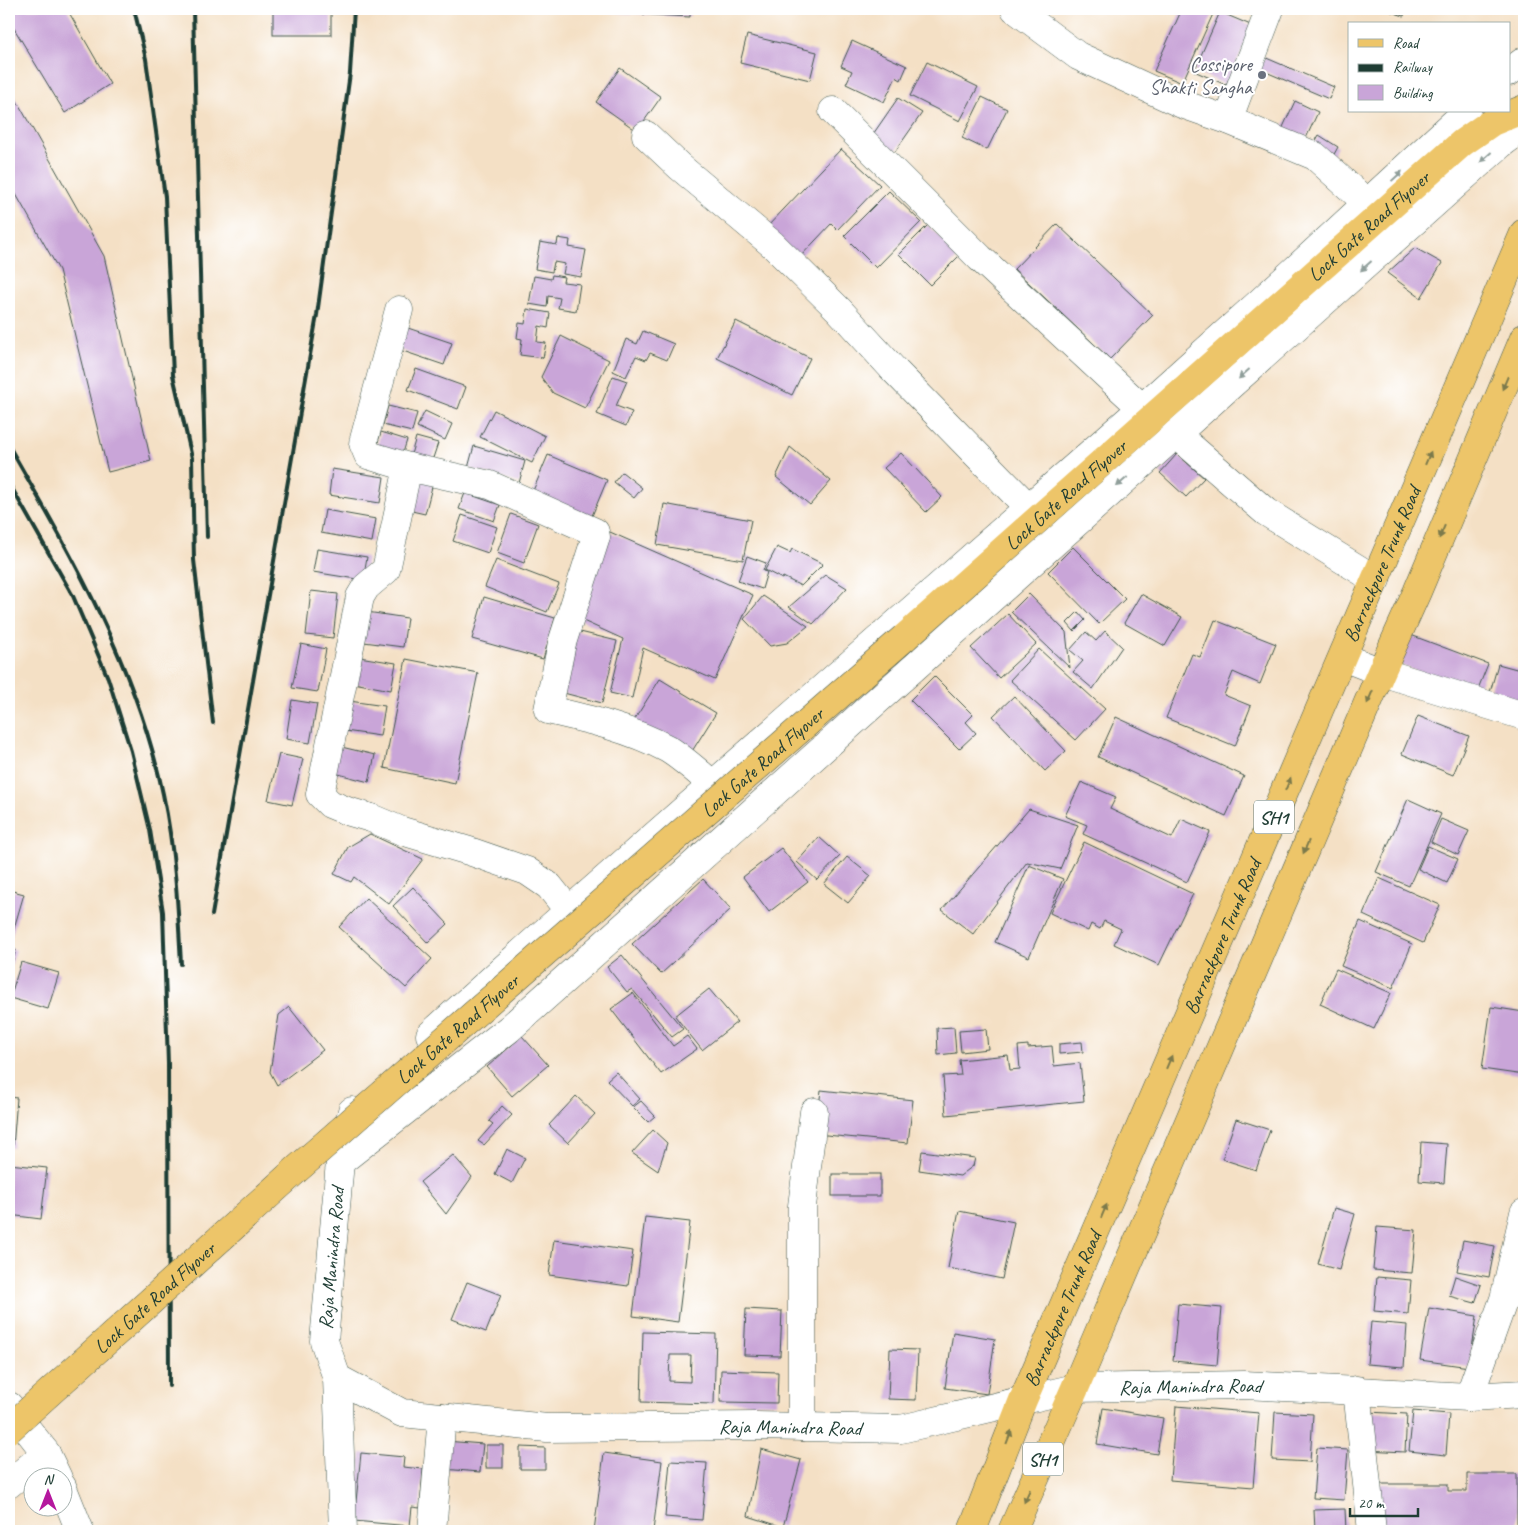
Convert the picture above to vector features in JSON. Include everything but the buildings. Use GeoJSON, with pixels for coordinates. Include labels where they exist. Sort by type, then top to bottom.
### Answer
{"type":"FeatureCollection","features":[{"type":"Feature","properties":{"kind":"main road","name":"Lock Gate Road Flyover"},"geometry":{"type":"LineString","coordinates":[[9,1429],[303,1164],[821,711],[1462,143],[1492,122],[1524,109]]}},
{"type":"Feature","properties":{"kind":"main road","name":"Barrackpore Trunk Road"},"geometry":{"type":"LineString","coordinates":[[972,1531],[1023,1400],[1524,233]]}},
{"type":"Feature","properties":{"kind":"main road","name":"Barrackpore Trunk Road"},"geometry":{"type":"LineString","coordinates":[[1012,1531],[1417,592],[1524,338]]}},
{"type":"Feature","properties":{"kind":"street"},"geometry":{"type":"LineString","coordinates":[[1015,9],[1078,56],[1182,104],[1228,120],[1315,156],[1368,203]]}},
{"type":"Feature","properties":{"kind":"street"},"geometry":{"type":"LineString","coordinates":[[1228,120],[1270,9]]}},
{"type":"Feature","properties":{"kind":"street"},"geometry":{"type":"LineString","coordinates":[[1510,71],[1524,61]]}},
{"type":"Feature","properties":{"kind":"street"},"geometry":{"type":"LineString","coordinates":[[833,111],[980,258],[1142,408]]}},
{"type":"Feature","properties":{"kind":"street"},"geometry":{"type":"LineString","coordinates":[[408,467],[386,570],[366,587],[360,597],[320,794],[330,804],[347,811],[371,818],[402,831],[527,871],[549,886],[569,911],[1142,408],[1466,112]]}},
{"type":"Feature","properties":{"kind":"street"},"geometry":{"type":"LineString","coordinates":[[340,1162],[509,1029],[1500,144],[1524,127]]}},
{"type":"Feature","properties":{"kind":"street"},"geometry":{"type":"LineString","coordinates":[[646,135],[680,167],[772,244],[839,310],[895,371],[1028,507]]}},
{"type":"Feature","properties":{"kind":"street"},"geometry":{"type":"LineString","coordinates":[[399,310],[363,443],[368,455],[408,467],[490,485],[595,532],[596,536],[562,643],[548,710],[603,724],[667,749],[682,759],[712,785]]}},
{"type":"Feature","properties":{"kind":"street"},"geometry":{"type":"LineString","coordinates":[[1176,434],[1266,512],[1376,580]]}},
{"type":"Feature","properties":{"kind":"street"},"geometry":{"type":"LineString","coordinates":[[1343,657],[1381,672],[1524,716]]}},
{"type":"Feature","properties":{"kind":"street","name":"Raja Manindra Road"},"geometry":{"type":"LineString","coordinates":[[569,911],[353,1104],[340,1162],[324,1341],[337,1378],[402,1413],[547,1428],[802,1427],[900,1429],[1075,1388],[1244,1385],[1469,1397],[1524,1394]]}},
{"type":"Feature","properties":{"kind":"street"},"geometry":{"type":"LineString","coordinates":[[802,1427],[802,1206],[814,1112]]}},
{"type":"Feature","properties":{"kind":"street"},"geometry":{"type":"LineString","coordinates":[[1469,1397],[1504,1299],[1524,1213]]}},
{"type":"Feature","properties":{"kind":"street"},"geometry":{"type":"LineString","coordinates":[[337,1378],[342,1531]]}},
{"type":"Feature","properties":{"kind":"street"},"geometry":{"type":"LineString","coordinates":[[1357,1390],[1372,1531]]}},
{"type":"Feature","properties":{"kind":"street"},"geometry":{"type":"LineString","coordinates":[[9,1406],[46,1453],[53,1468]]}},
{"type":"Feature","properties":{"kind":"street"},"geometry":{"type":"LineString","coordinates":[[432,1531],[442,1417]]}},
{"type":"Feature","properties":{"kind":"street"},"geometry":{"type":"LineString","coordinates":[[9,1484],[46,1453]]}},
{"type":"Feature","properties":{"kind":"street"},"geometry":{"type":"LineString","coordinates":[[72,1511],[80,1531]]}},
{"type":"Feature","properties":{"kind":"railway"},"geometry":{"type":"LineString","coordinates":[[134,9],[146,59],[165,197],[173,375],[192,458],[194,560],[213,723]]}},
{"type":"Feature","properties":{"kind":"railway"},"geometry":{"type":"LineString","coordinates":[[193,9],[207,537]]}},
{"type":"Feature","properties":{"kind":"railway"},"geometry":{"type":"LineString","coordinates":[[212,915],[317,315],[350,73],[354,9]]}},
{"type":"Feature","properties":{"kind":"railway"},"geometry":{"type":"LineString","coordinates":[[9,446],[79,571],[100,614],[137,702],[152,747],[170,836],[179,921],[181,964]]}},
{"type":"Feature","properties":{"kind":"railway"},"geometry":{"type":"LineString","coordinates":[[9,483],[73,596],[108,678],[131,751],[150,830],[163,912],[168,1064],[169,1386]]}},
{"type":"Feature","properties":{"kind":"place","name":"Cossipore Shakti Sangha"},"geometry":{"type":"Point","coordinates":[1262,75]}}]}
